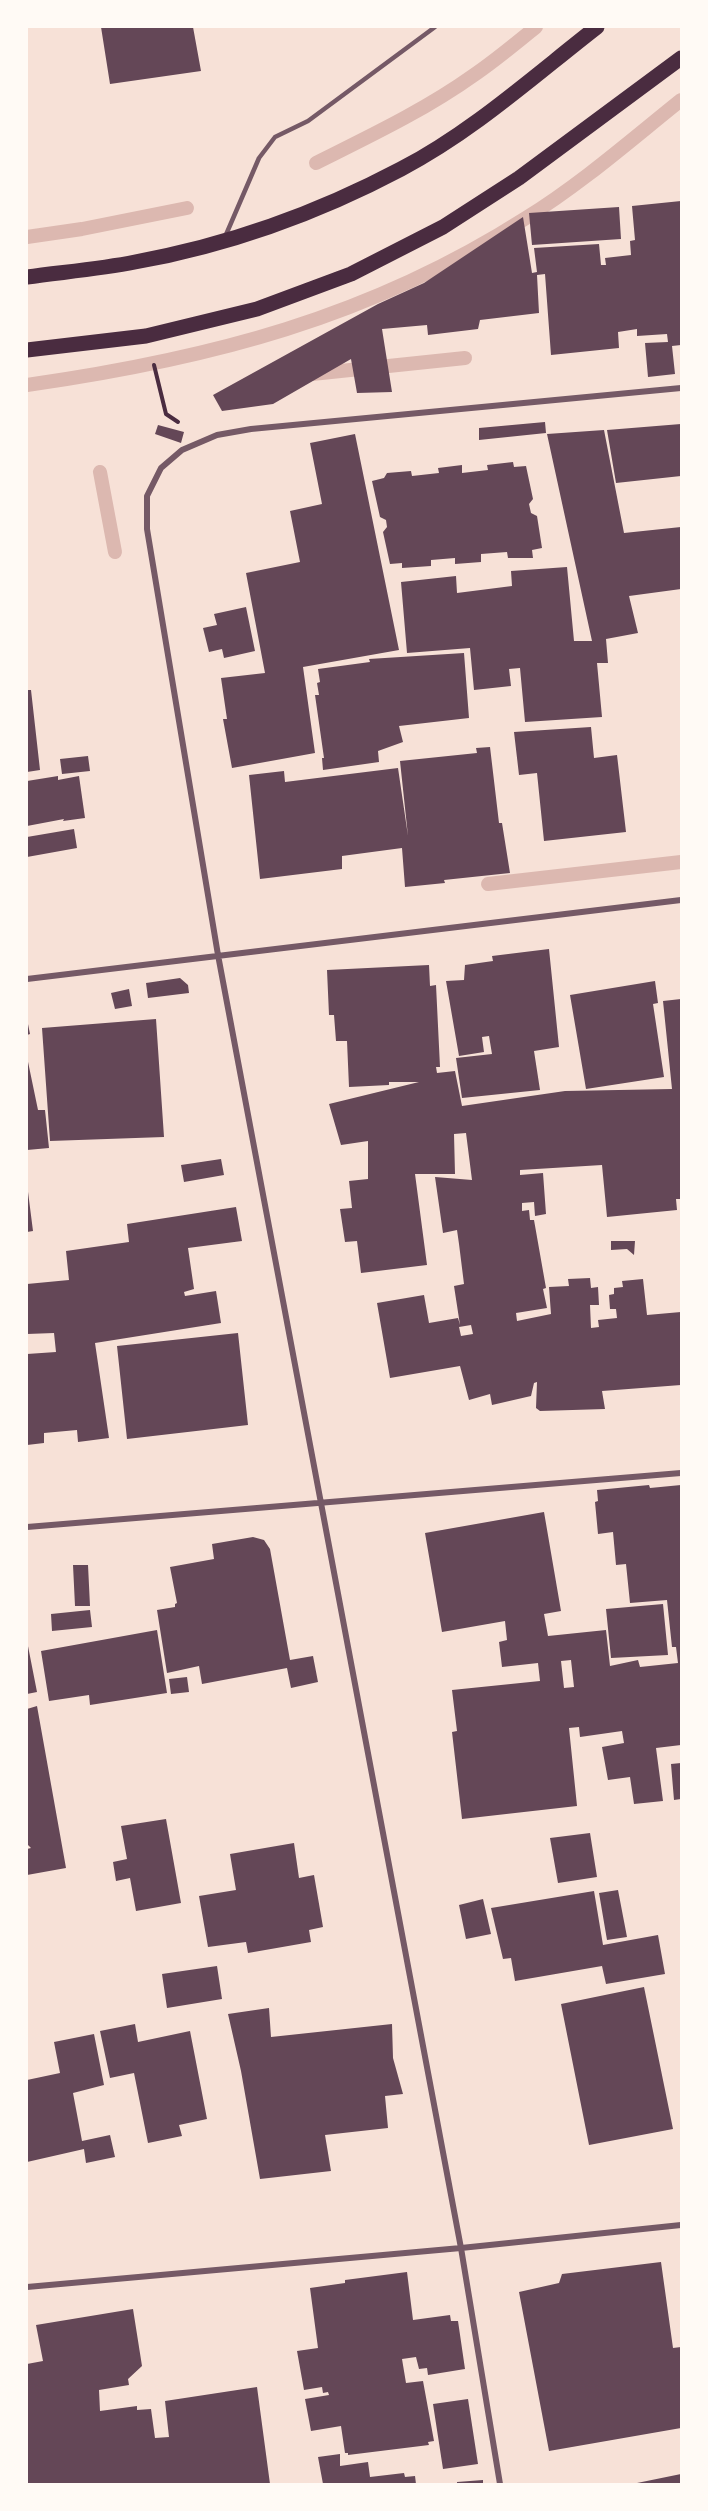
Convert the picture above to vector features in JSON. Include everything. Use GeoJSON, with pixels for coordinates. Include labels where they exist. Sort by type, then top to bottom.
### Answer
{"type":"FeatureCollection","features":[{"type":"Feature","properties":{"kind":"main road"},"geometry":{"type":"LineString","coordinates":[[27,277],[135,262],[223,242],[309,214],[403,168],[480,119],[597,27]]}},
{"type":"Feature","properties":{"kind":"main road"},"geometry":{"type":"LineString","coordinates":[[27,350],[146,336],[257,309],[351,274],[432,232],[519,178],[681,58]]}},
{"type":"Feature","properties":{"kind":"street"},"geometry":{"type":"LineString","coordinates":[[501,2484],[461,2248],[218,955],[147,529],[147,496],[161,468],[182,450],[217,435],[681,388]]}},
{"type":"Feature","properties":{"kind":"street"},"geometry":{"type":"LineString","coordinates":[[27,979],[681,900]]}},
{"type":"Feature","properties":{"kind":"street"},"geometry":{"type":"LineString","coordinates":[[27,1527],[681,1473]]}},
{"type":"Feature","properties":{"kind":"street"},"geometry":{"type":"LineString","coordinates":[[27,2287],[461,2248],[681,2225]]}},
{"type":"Feature","properties":{"kind":"lane"},"geometry":{"type":"LineString","coordinates":[[223,242],[259,158],[275,137],[308,121],[435,27]]}},
{"type":"Feature","properties":{"kind":"path"},"geometry":{"type":"LineString","coordinates":[[146,336],[166,414]]}},
{"type":"Feature","properties":{"kind":"building"},"geometry":{"type":"Polygon","coordinates":[[[101,27],[193,27],[201,71],[110,84],[101,27]]]}},
{"type":"Feature","properties":{"kind":"building"},"geometry":{"type":"Polygon","coordinates":[[[681,201],[681,345],[672,346],[675,374],[648,377],[645,343],[668,342],[667,334],[637,336],[637,329],[618,332],[619,348],[551,355],[545,274],[537,275],[539,313],[480,320],[478,329],[428,335],[427,325],[382,329],[392,392],[357,393],[351,359],[273,404],[222,411],[213,395],[378,304],[424,283],[523,217],[532,273],[537,272],[534,248],[599,244],[601,265],[606,265],[605,258],[631,255],[630,241],[635,240],[632,206],[681,201]]]}},
{"type":"Feature","properties":{"kind":"building"},"geometry":{"type":"Polygon","coordinates":[[[619,207],[621,239],[532,245],[529,213],[619,207]]]}},
{"type":"Feature","properties":{"kind":"building"},"geometry":{"type":"Polygon","coordinates":[[[545,422],[546,433],[479,440],[479,428],[545,422]]]}},
{"type":"Feature","properties":{"kind":"building"},"geometry":{"type":"Polygon","coordinates":[[[681,424],[681,476],[616,483],[607,430],[681,424]]]}},
{"type":"Feature","properties":{"kind":"building"},"geometry":{"type":"Polygon","coordinates":[[[158,425],[184,432],[181,443],[155,434],[158,425]]]}},
{"type":"Feature","properties":{"kind":"building"},"geometry":{"type":"Polygon","coordinates":[[[604,430],[624,533],[681,527],[681,589],[629,596],[638,633],[606,639],[608,663],[597,663],[602,717],[525,722],[520,668],[509,669],[511,686],[474,690],[470,648],[407,653],[401,582],[456,576],[457,593],[512,586],[511,571],[567,567],[574,641],[592,641],[547,434],[604,430]]]}},
{"type":"Feature","properties":{"kind":"building"},"geometry":{"type":"Polygon","coordinates":[[[355,434],[399,650],[303,667],[315,753],[232,768],[223,719],[227,719],[221,678],[265,673],[246,573],[300,562],[290,511],[322,504],[310,443],[355,434]]]}},
{"type":"Feature","properties":{"kind":"building"},"geometry":{"type":"Polygon","coordinates":[[[513,462],[514,467],[526,466],[533,499],[529,504],[531,513],[537,516],[542,548],[532,550],[533,558],[508,558],[507,552],[481,554],[481,562],[455,564],[455,558],[431,560],[431,566],[402,568],[402,563],[390,564],[383,532],[387,527],[386,520],[380,517],[372,481],[384,478],[387,473],[411,471],[412,476],[439,473],[438,468],[462,465],[462,473],[488,470],[487,465],[513,462]]]}},
{"type":"Feature","properties":{"kind":"building"},"geometry":{"type":"Polygon","coordinates":[[[246,607],[255,651],[224,658],[222,649],[209,652],[203,628],[217,625],[214,614],[246,607]]]}},
{"type":"Feature","properties":{"kind":"building"},"geometry":{"type":"Polygon","coordinates":[[[464,653],[469,718],[399,726],[403,742],[378,751],[379,762],[323,770],[322,758],[324,758],[315,695],[319,695],[318,669],[370,662],[369,659],[464,653]]]}},
{"type":"Feature","properties":{"kind":"building"},"geometry":{"type":"Polygon","coordinates":[[[27,690],[31,690],[40,770],[27,772],[27,690]]]}},
{"type":"Feature","properties":{"kind":"building"},"geometry":{"type":"Polygon","coordinates":[[[591,727],[594,758],[617,755],[626,832],[544,841],[537,773],[519,775],[514,732],[591,727]]]}},
{"type":"Feature","properties":{"kind":"building"},"geometry":{"type":"Polygon","coordinates":[[[490,747],[499,823],[502,823],[510,873],[405,887],[402,848],[342,856],[342,869],[260,879],[249,775],[284,771],[285,782],[398,768],[408,836],[400,761],[477,753],[476,748],[490,747]]]}},
{"type":"Feature","properties":{"kind":"building"},"geometry":{"type":"Polygon","coordinates":[[[88,756],[90,771],[62,774],[60,759],[88,756]]]}},
{"type":"Feature","properties":{"kind":"building"},"geometry":{"type":"Polygon","coordinates":[[[58,776],[58,780],[79,776],[85,818],[63,821],[64,819],[27,826],[27,781],[58,776]]]}},
{"type":"Feature","properties":{"kind":"building"},"geometry":{"type":"Polygon","coordinates":[[[74,829],[77,848],[27,857],[27,837],[74,829]]]}},
{"type":"Feature","properties":{"kind":"building"},"geometry":{"type":"Polygon","coordinates":[[[549,949],[559,1047],[534,1051],[540,1090],[462,1098],[456,1058],[492,1054],[489,1036],[482,1037],[484,1052],[459,1056],[446,981],[464,980],[465,965],[493,961],[492,956],[549,949]]]}},
{"type":"Feature","properties":{"kind":"building"},"geometry":{"type":"Polygon","coordinates":[[[429,965],[430,986],[436,985],[440,1067],[436,1067],[437,1073],[455,1071],[462,1106],[565,1091],[672,1089],[663,1001],[681,999],[681,1199],[676,1199],[677,1210],[607,1217],[602,1165],[520,1170],[520,1175],[543,1173],[546,1214],[535,1216],[534,1202],[522,1203],[522,1211],[529,1210],[530,1220],[534,1220],[546,1288],[543,1289],[547,1308],[516,1313],[517,1321],[551,1314],[549,1287],[569,1286],[568,1279],[590,1278],[591,1288],[598,1287],[599,1305],[590,1305],[591,1328],[599,1327],[598,1320],[617,1318],[616,1309],[610,1309],[609,1295],[614,1294],[614,1288],[623,1287],[622,1281],[643,1279],[647,1315],[681,1312],[681,1385],[602,1391],[605,1409],[540,1411],[536,1408],[537,1382],[534,1383],[531,1396],[492,1405],[490,1394],[469,1400],[460,1366],[390,1378],[377,1303],[424,1295],[429,1323],[458,1318],[460,1325],[454,1286],[464,1284],[457,1230],[443,1233],[435,1177],[472,1180],[466,1133],[454,1134],[455,1174],[415,1174],[427,1265],[361,1273],[357,1241],[345,1242],[340,1209],[352,1208],[349,1181],[368,1179],[368,1141],[341,1145],[329,1104],[419,1082],[389,1082],[389,1085],[349,1087],[347,1041],[336,1041],[334,1015],[329,1015],[327,970],[429,965]],[[471,1325],[459,1327],[461,1336],[473,1334],[471,1325]]]}},
{"type":"Feature","properties":{"kind":"building"},"geometry":{"type":"Polygon","coordinates":[[[180,978],[188,985],[189,993],[148,998],[146,983],[180,978]]]}},
{"type":"Feature","properties":{"kind":"building"},"geometry":{"type":"Polygon","coordinates":[[[655,981],[658,1003],[653,1004],[664,1077],[586,1089],[570,995],[655,981]]]}},
{"type":"Feature","properties":{"kind":"building"},"geometry":{"type":"Polygon","coordinates":[[[129,989],[132,1006],[115,1009],[111,993],[129,989]]]}},
{"type":"Feature","properties":{"kind":"building"},"geometry":{"type":"Polygon","coordinates":[[[27,1019],[30,1034],[27,1035],[27,1019]]]}},
{"type":"Feature","properties":{"kind":"building"},"geometry":{"type":"Polygon","coordinates":[[[156,1019],[164,1137],[50,1141],[42,1028],[156,1019]]]}},
{"type":"Feature","properties":{"kind":"building"},"geometry":{"type":"Polygon","coordinates":[[[27,1057],[38,1110],[45,1110],[49,1148],[27,1150],[27,1057]]]}},
{"type":"Feature","properties":{"kind":"building"},"geometry":{"type":"Polygon","coordinates":[[[221,1159],[224,1175],[184,1182],[181,1165],[221,1159]]]}},
{"type":"Feature","properties":{"kind":"building"},"geometry":{"type":"Polygon","coordinates":[[[27,1184],[33,1231],[27,1232],[27,1184]]]}},
{"type":"Feature","properties":{"kind":"building"},"geometry":{"type":"Polygon","coordinates":[[[236,1207],[242,1241],[188,1248],[194,1289],[184,1292],[185,1296],[216,1291],[221,1323],[95,1343],[109,1438],[78,1442],[77,1430],[44,1433],[44,1443],[27,1445],[27,1354],[56,1352],[54,1333],[27,1334],[27,1284],[69,1280],[66,1251],[129,1242],[127,1224],[236,1207]]]}},
{"type":"Feature","properties":{"kind":"building"},"geometry":{"type":"Polygon","coordinates":[[[611,1241],[635,1241],[634,1255],[627,1249],[611,1250],[611,1241]]]}},
{"type":"Feature","properties":{"kind":"building"},"geometry":{"type":"Polygon","coordinates":[[[238,1333],[248,1425],[127,1439],[117,1346],[238,1333]]]}},
{"type":"Feature","properties":{"kind":"building"},"geometry":{"type":"Polygon","coordinates":[[[649,1485],[650,1488],[681,1485],[681,1745],[656,1748],[663,1801],[634,1804],[630,1777],[608,1780],[602,1747],[624,1743],[622,1731],[580,1737],[579,1727],[569,1728],[577,1806],[462,1819],[452,1732],[457,1731],[452,1690],[540,1681],[538,1663],[502,1667],[499,1642],[507,1640],[505,1621],[442,1632],[425,1533],[544,1512],[561,1611],[544,1614],[548,1636],[606,1630],[610,1666],[638,1660],[640,1667],[678,1663],[676,1647],[672,1647],[667,1600],[630,1603],[626,1564],[616,1565],[613,1532],[598,1534],[595,1502],[598,1501],[597,1490],[649,1485]],[[571,1660],[561,1661],[564,1688],[574,1687],[571,1660]]]}},
{"type":"Feature","properties":{"kind":"building"},"geometry":{"type":"Polygon","coordinates":[[[253,1537],[264,1540],[270,1549],[290,1660],[313,1656],[318,1682],[291,1688],[287,1668],[202,1684],[199,1666],[167,1673],[157,1610],[175,1607],[177,1603],[170,1567],[214,1559],[212,1544],[253,1537]]]}},
{"type":"Feature","properties":{"kind":"building"},"geometry":{"type":"Polygon","coordinates":[[[73,1565],[88,1565],[90,1606],[75,1606],[73,1565]]]}},
{"type":"Feature","properties":{"kind":"building"},"geometry":{"type":"Polygon","coordinates":[[[663,1604],[668,1655],[611,1658],[606,1609],[663,1604]]]}},
{"type":"Feature","properties":{"kind":"building"},"geometry":{"type":"Polygon","coordinates":[[[90,1610],[92,1627],[52,1631],[51,1614],[90,1610]]]}},
{"type":"Feature","properties":{"kind":"building"},"geometry":{"type":"Polygon","coordinates":[[[157,1630],[167,1693],[90,1705],[89,1695],[49,1701],[41,1651],[157,1630]]]}},
{"type":"Feature","properties":{"kind":"building"},"geometry":{"type":"Polygon","coordinates":[[[27,1641],[37,1692],[27,1694],[27,1641]]]}},
{"type":"Feature","properties":{"kind":"building"},"geometry":{"type":"Polygon","coordinates":[[[187,1677],[189,1692],[171,1694],[169,1679],[187,1677]]]}},
{"type":"Feature","properties":{"kind":"building"},"geometry":{"type":"Polygon","coordinates":[[[37,1706],[66,1868],[27,1875],[27,1849],[31,1848],[27,1844],[27,1709],[37,1706]]]}},
{"type":"Feature","properties":{"kind":"building"},"geometry":{"type":"Polygon","coordinates":[[[681,1763],[681,1799],[674,1800],[671,1764],[681,1763]]]}},
{"type":"Feature","properties":{"kind":"building"},"geometry":{"type":"Polygon","coordinates":[[[166,1819],[181,1903],[136,1911],[130,1878],[116,1881],[113,1862],[127,1859],[121,1826],[166,1819]]]}},
{"type":"Feature","properties":{"kind":"building"},"geometry":{"type":"Polygon","coordinates":[[[590,1833],[597,1877],[558,1883],[550,1838],[590,1833]]]}},
{"type":"Feature","properties":{"kind":"building"},"geometry":{"type":"Polygon","coordinates":[[[294,1843],[299,1878],[314,1875],[323,1927],[309,1930],[311,1942],[248,1953],[246,1942],[208,1947],[199,1896],[236,1890],[230,1854],[294,1843]]]}},
{"type":"Feature","properties":{"kind":"building"},"geometry":{"type":"Polygon","coordinates":[[[618,1890],[627,1937],[607,1940],[599,1893],[618,1890]]]}},
{"type":"Feature","properties":{"kind":"building"},"geometry":{"type":"Polygon","coordinates":[[[594,1891],[603,1945],[658,1935],[665,1974],[606,1984],[602,1966],[515,1981],[511,1958],[503,1959],[491,1908],[594,1891]]]}},
{"type":"Feature","properties":{"kind":"building"},"geometry":{"type":"Polygon","coordinates":[[[483,1899],[491,1934],[466,1939],[459,1905],[483,1899]]]}},
{"type":"Feature","properties":{"kind":"building"},"geometry":{"type":"Polygon","coordinates":[[[217,1966],[222,1999],[167,2008],[162,1974],[217,1966]]]}},
{"type":"Feature","properties":{"kind":"building"},"geometry":{"type":"Polygon","coordinates":[[[644,1987],[673,2129],[589,2145],[561,2004],[644,1987]]]}},
{"type":"Feature","properties":{"kind":"building"},"geometry":{"type":"Polygon","coordinates":[[[269,2008],[271,2037],[392,2024],[393,2058],[403,2094],[385,2096],[388,2128],[325,2135],[331,2171],[260,2179],[241,2071],[228,2014],[269,2008]]]}},
{"type":"Feature","properties":{"kind":"building"},"geometry":{"type":"Polygon","coordinates":[[[135,2024],[138,2042],[190,2031],[207,2119],[179,2125],[182,2136],[148,2143],[134,2073],[110,2078],[100,2031],[135,2024]]]}},
{"type":"Feature","properties":{"kind":"building"},"geometry":{"type":"Polygon","coordinates":[[[94,2034],[104,2085],[73,2093],[82,2141],[110,2135],[115,2157],[86,2163],[84,2149],[27,2162],[27,2080],[60,2073],[54,2042],[94,2034]]]}},
{"type":"Feature","properties":{"kind":"building"},"geometry":{"type":"Polygon","coordinates":[[[661,2262],[673,2348],[681,2347],[681,2428],[549,2451],[519,2292],[559,2283],[562,2274],[661,2262]]]}},
{"type":"Feature","properties":{"kind":"building"},"geometry":{"type":"Polygon","coordinates":[[[407,2272],[413,2320],[450,2315],[451,2321],[458,2321],[465,2369],[428,2375],[427,2368],[419,2369],[416,2357],[402,2359],[406,2383],[423,2381],[434,2441],[428,2442],[429,2445],[348,2455],[345,2453],[341,2426],[311,2431],[305,2399],[329,2395],[328,2392],[323,2393],[322,2387],[304,2390],[297,2351],[318,2348],[310,2288],[345,2283],[345,2280],[407,2272]]]}},
{"type":"Feature","properties":{"kind":"building"},"geometry":{"type":"Polygon","coordinates":[[[133,2309],[142,2366],[128,2379],[129,2385],[99,2390],[100,2411],[137,2406],[137,2410],[151,2409],[155,2438],[169,2437],[165,2401],[257,2387],[270,2484],[27,2484],[27,2364],[43,2361],[36,2325],[133,2309]]]}},
{"type":"Feature","properties":{"kind":"building"},"geometry":{"type":"Polygon","coordinates":[[[468,2399],[478,2464],[443,2469],[433,2404],[468,2399]]]}},
{"type":"Feature","properties":{"kind":"building"},"geometry":{"type":"Polygon","coordinates":[[[340,2454],[340,2466],[368,2462],[370,2477],[404,2473],[405,2477],[415,2476],[416,2484],[323,2484],[318,2457],[340,2454]]]}},
{"type":"Feature","properties":{"kind":"building"},"geometry":{"type":"Polygon","coordinates":[[[681,2474],[681,2484],[637,2484],[637,2483],[681,2474]]]}},
{"type":"Feature","properties":{"kind":"building"},"geometry":{"type":"Polygon","coordinates":[[[483,2480],[483,2484],[457,2484],[457,2482],[483,2480]]]}},
{"type":"Feature","properties":{"kind":"waterway"},"geometry":{"type":"LineString","coordinates":[[316,163],[436,100],[482,69],[536,27]]}},
{"type":"Feature","properties":{"kind":"waterway"},"geometry":{"type":"LineString","coordinates":[[27,385],[160,362],[223,347],[347,308],[407,283],[467,253],[546,205],[681,100]]}},
{"type":"Feature","properties":{"kind":"waterway"},"geometry":{"type":"LineString","coordinates":[[27,237],[82,229],[187,208]]}},
{"type":"Feature","properties":{"kind":"waterway"},"geometry":{"type":"LineString","coordinates":[[312,374],[465,358]]}},
{"type":"Feature","properties":{"kind":"waterway"},"geometry":{"type":"LineString","coordinates":[[100,472],[115,552]]}},
{"type":"Feature","properties":{"kind":"waterway"},"geometry":{"type":"LineString","coordinates":[[488,884],[681,862]]}}]}
